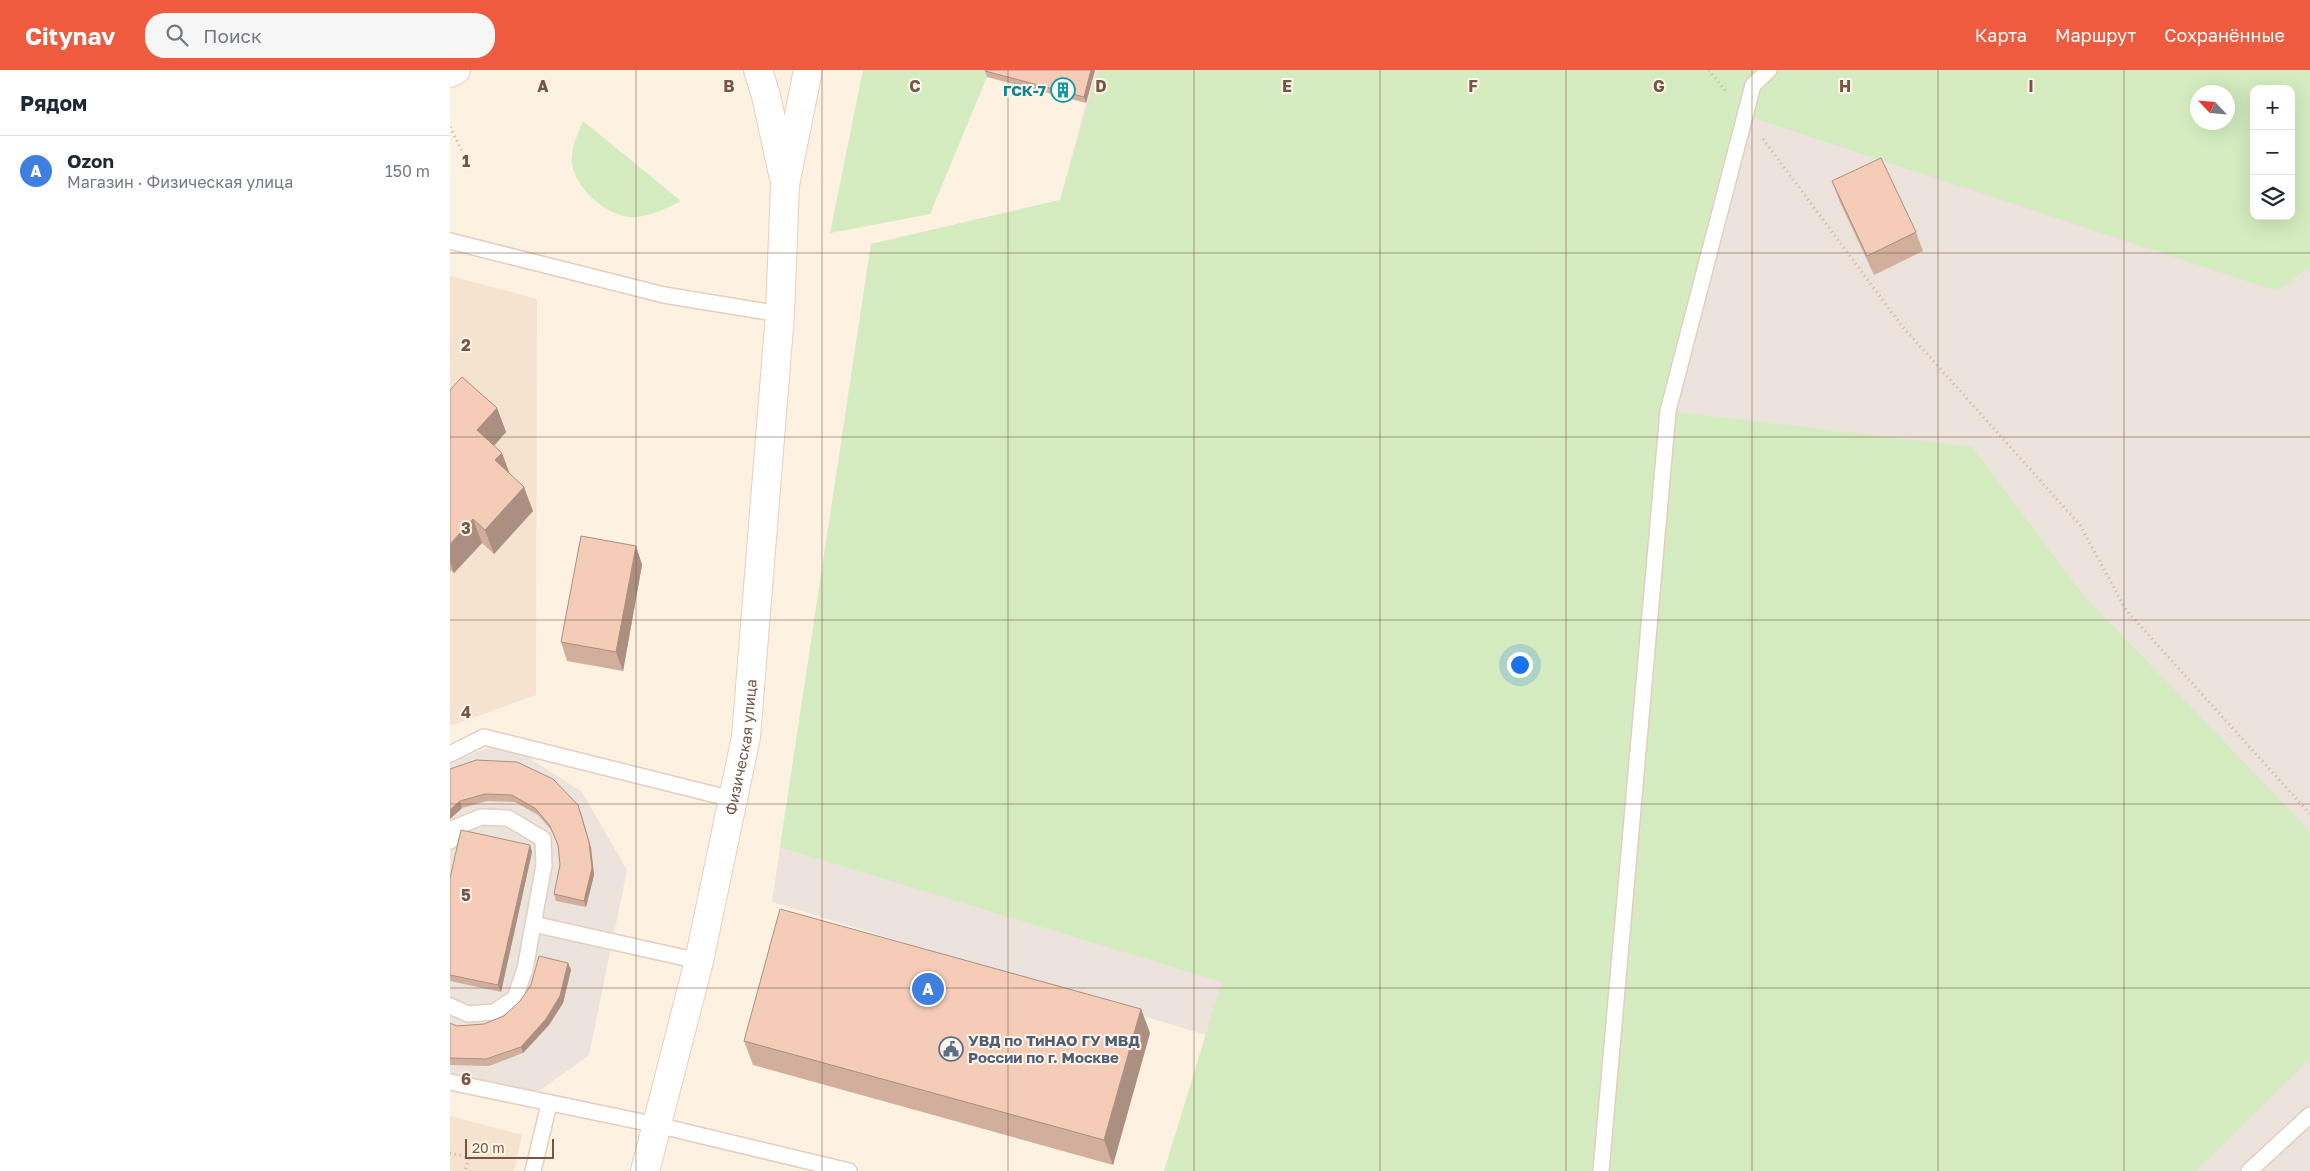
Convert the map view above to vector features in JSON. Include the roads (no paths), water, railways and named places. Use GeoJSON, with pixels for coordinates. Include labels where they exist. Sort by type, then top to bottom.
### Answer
{"type":"FeatureCollection","features":[{"type":"Feature","properties":{"kind":"street"},"geometry":{"type":"LineString","coordinates":[[450,73],[456,70]]}},
{"type":"Feature","properties":{"kind":"street"},"geometry":{"type":"LineString","coordinates":[[758,70],[766,96],[785,185]]}},
{"type":"Feature","properties":{"kind":"street"},"geometry":{"type":"LineString","coordinates":[[785,185],[808,70]]}},
{"type":"Feature","properties":{"kind":"street","name":"Физическая улица"},"geometry":{"type":"LineString","coordinates":[[645,1171],[699,961],[746,737],[780,314],[785,185]]}},
{"type":"Feature","properties":{"kind":"lane"},"geometry":{"type":"LineString","coordinates":[[1601,1171],[1668,411],[1753,85],[1769,70]]}},
{"type":"Feature","properties":{"kind":"lane"},"geometry":{"type":"LineString","coordinates":[[450,242],[664,295],[780,314]]}},
{"type":"Feature","properties":{"kind":"lane"},"geometry":{"type":"LineString","coordinates":[[450,754],[484,737],[732,799]]}},
{"type":"Feature","properties":{"kind":"lane"},"geometry":{"type":"LineString","coordinates":[[450,841],[454,828],[481,817],[508,818],[543,839],[544,865],[525,969],[515,998],[494,1012],[468,1014],[450,1006]]}},
{"type":"Feature","properties":{"kind":"lane"},"geometry":{"type":"LineString","coordinates":[[533,924],[699,961]]}},
{"type":"Feature","properties":{"kind":"lane"},"geometry":{"type":"LineString","coordinates":[[450,1082],[657,1125],[850,1171]]}},
{"type":"Feature","properties":{"kind":"lane"},"geometry":{"type":"LineString","coordinates":[[533,1171],[549,1104]]}},
{"type":"Feature","properties":{"kind":"lane"},"geometry":{"type":"LineString","coordinates":[[2249,1171],[2310,1114]]}},
{"type":"Feature","properties":{"kind":"place","name":"ГСК-7"},"geometry":{"type":"Point","coordinates":[1063,90]}},
{"type":"Feature","properties":{"kind":"place","name":"Ozon"},"geometry":{"type":"Point","coordinates":[928,989]}},
{"type":"Feature","properties":{"kind":"place","name":"УВД по ТиНАО ГУ МВД России по г. Москве"},"geometry":{"type":"Point","coordinates":[951,1049]}}]}
